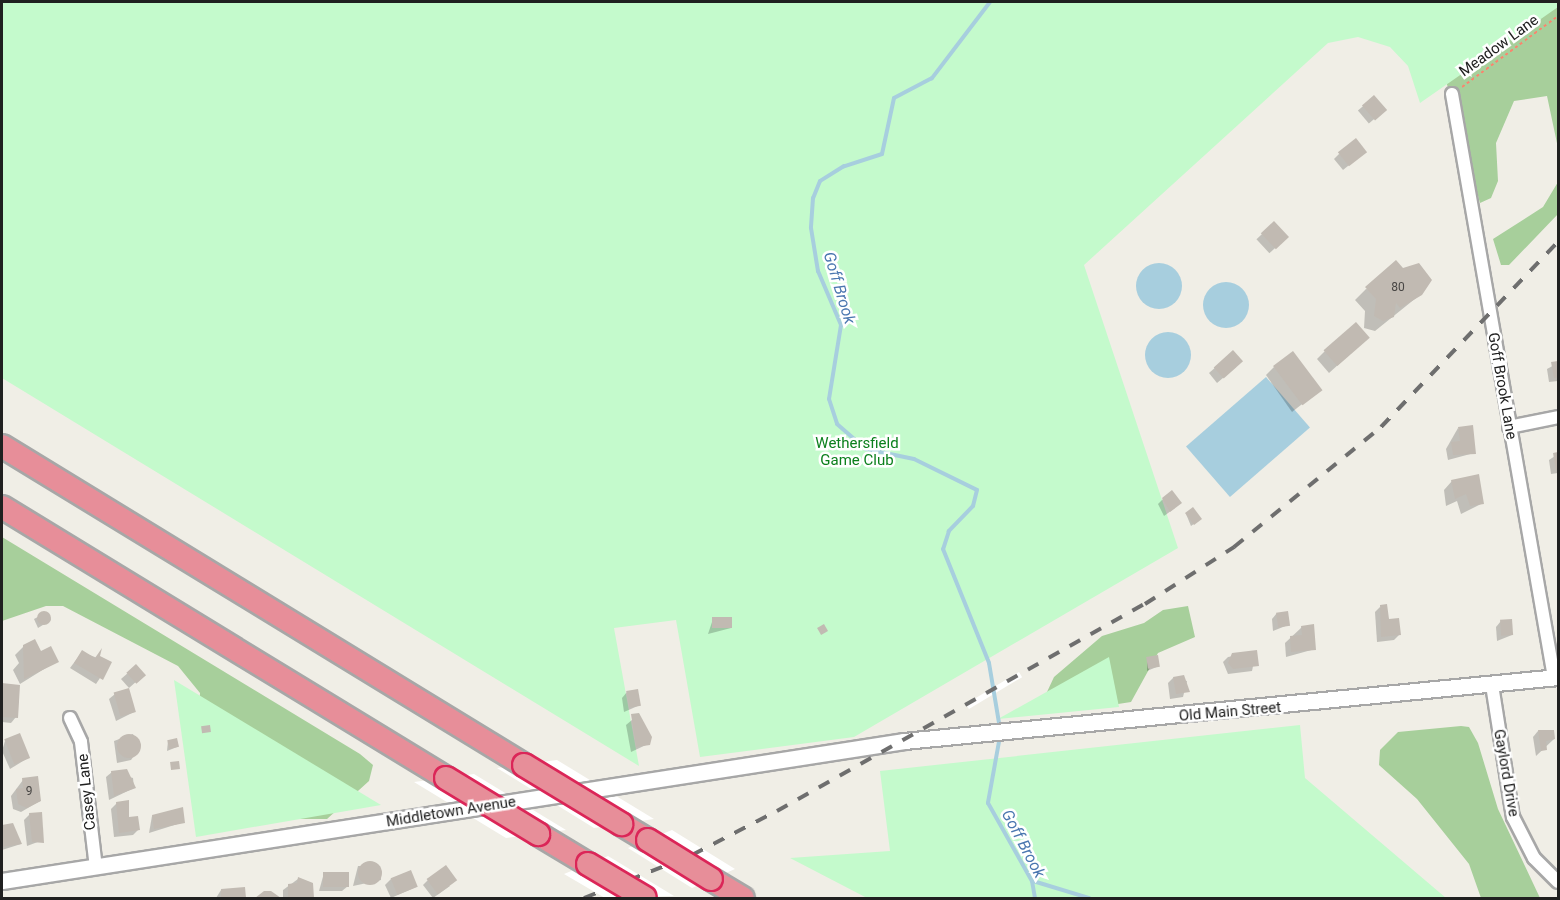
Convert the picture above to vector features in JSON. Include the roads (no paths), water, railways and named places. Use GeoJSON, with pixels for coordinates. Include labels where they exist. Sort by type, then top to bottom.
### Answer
{"type":"FeatureCollection","features":[{"type":"Feature","properties":{"kind":"highway"},"geometry":{"type":"LineString","coordinates":[[2,447],[743,898]]}},
{"type":"Feature","properties":{"kind":"highway"},"geometry":{"type":"LineString","coordinates":[[2,507],[645,898]]}},
{"type":"Feature","properties":{"kind":"street","name":"Goff Brook Lane"},"geometry":{"type":"LineString","coordinates":[[1452,94],[1509,427],[1556,677]]}},
{"type":"Feature","properties":{"kind":"street"},"geometry":{"type":"LineString","coordinates":[[1509,427],[1558,417]]}},
{"type":"Feature","properties":{"kind":"street","name":"Old Main Street"},"geometry":{"type":"LineString","coordinates":[[901,742],[1556,677]]}},
{"type":"Feature","properties":{"kind":"street","name":"Gaylord Drive"},"geometry":{"type":"LineString","coordinates":[[1492,685],[1513,817],[1534,858],[1558,882]]}},
{"type":"Feature","properties":{"kind":"street","name":"Casey Lane"},"geometry":{"type":"LineString","coordinates":[[70,718],[81,742],[96,868]]}},
{"type":"Feature","properties":{"kind":"street","name":"Middletown Avenue"},"geometry":{"type":"LineString","coordinates":[[2,881],[901,742]]}},
{"type":"Feature","properties":{"kind":"water"},"geometry":{"type":"Polygon","coordinates":[[[1164,263],[1176,269],[1181,277],[1181,295],[1176,303],[1168,308],[1154,309],[1146,306],[1139,299],[1136,281],[1139,273],[1146,266],[1164,263]]]}},
{"type":"Feature","properties":{"kind":"water"},"geometry":{"type":"Polygon","coordinates":[[[1231,282],[1243,288],[1248,296],[1248,314],[1243,322],[1235,327],[1221,328],[1213,325],[1206,318],[1203,300],[1206,292],[1213,285],[1231,282]]]}},
{"type":"Feature","properties":{"kind":"water"},"geometry":{"type":"Polygon","coordinates":[[[1173,332],[1185,338],[1190,346],[1190,364],[1185,372],[1177,377],[1163,378],[1155,375],[1148,368],[1145,350],[1148,342],[1155,335],[1173,332]]]}},
{"type":"Feature","properties":{"kind":"water"},"geometry":{"type":"Polygon","coordinates":[[[1266,377],[1310,428],[1230,497],[1186,447],[1266,377]]]}},
{"type":"Feature","properties":{"kind":"waterway","name":"Goff Brook"},"geometry":{"type":"LineString","coordinates":[[990,2],[932,78],[894,98],[882,154],[844,166],[820,181],[813,198],[811,228],[818,271],[841,325],[829,399],[837,424],[866,449],[914,459],[977,490],[973,506],[949,531],[943,549],[989,663],[1000,729]]}},
{"type":"Feature","properties":{"kind":"waterway","name":"Goff Brook"},"geometry":{"type":"LineString","coordinates":[[1000,736],[988,803],[1032,881],[1035,898]]}},
{"type":"Feature","properties":{"kind":"waterway"},"geometry":{"type":"LineString","coordinates":[[1033,881],[1089,898]]}},
{"type":"Feature","properties":{"kind":"railway"},"geometry":{"type":"LineString","coordinates":[[584,898],[692,855],[777,811],[1145,604],[1234,547],[1381,427],[1558,242]]}},
{"type":"Feature","properties":{"kind":"park label","name":"Wethersfield Game Club"},"geometry":{"type":"Point","coordinates":[857,452]}}]}
